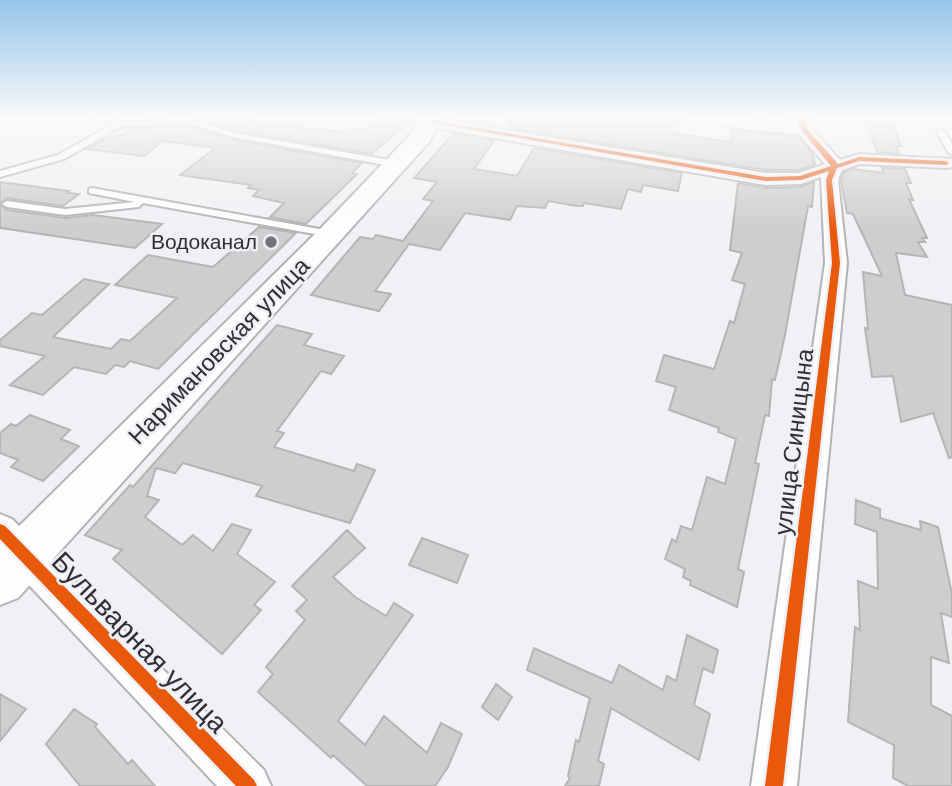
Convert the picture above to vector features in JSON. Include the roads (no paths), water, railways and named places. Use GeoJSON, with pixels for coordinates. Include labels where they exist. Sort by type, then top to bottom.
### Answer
{"type":"FeatureCollection","features":[{"type":"Feature","properties":{"kind":"main road","name":"Наримановская улица"},"geometry":{"type":"LineString","coordinates":[[8,555],[331,234],[405,155]]}},
{"type":"Feature","properties":{"kind":"street"},"geometry":{"type":"LineString","coordinates":[[628,155],[813,190],[833,207]]}},
{"type":"Feature","properties":{"kind":"street"},"geometry":{"type":"LineString","coordinates":[[826,155],[835,165]]}},
{"type":"Feature","properties":{"kind":"street"},"geometry":{"type":"LineString","coordinates":[[766,179],[801,178],[835,165],[868,159],[950,160]]}},
{"type":"Feature","properties":{"kind":"street","name":"улица Синицына"},"geometry":{"type":"LineString","coordinates":[[774,786],[835,282],[833,207],[829,180],[835,165]]}},
{"type":"Feature","properties":{"kind":"street","name":"Бульварная улица"},"geometry":{"type":"LineString","coordinates":[[8,555],[248,786]]}},
{"type":"Feature","properties":{"kind":"lane"},"geometry":{"type":"LineString","coordinates":[[0,174],[65,155]]}},
{"type":"Feature","properties":{"kind":"lane"},"geometry":{"type":"LineString","coordinates":[[344,155],[396,164]]}},
{"type":"Feature","properties":{"kind":"lane"},"geometry":{"type":"LineString","coordinates":[[92,191],[331,234]]}},
{"type":"Feature","properties":{"kind":"lane"},"geometry":{"type":"LineString","coordinates":[[7,204],[65,212],[155,203]]}},
{"type":"Feature","properties":{"kind":"place","name":"Водоканал"},"geometry":{"type":"Point","coordinates":[271,242]}}]}
